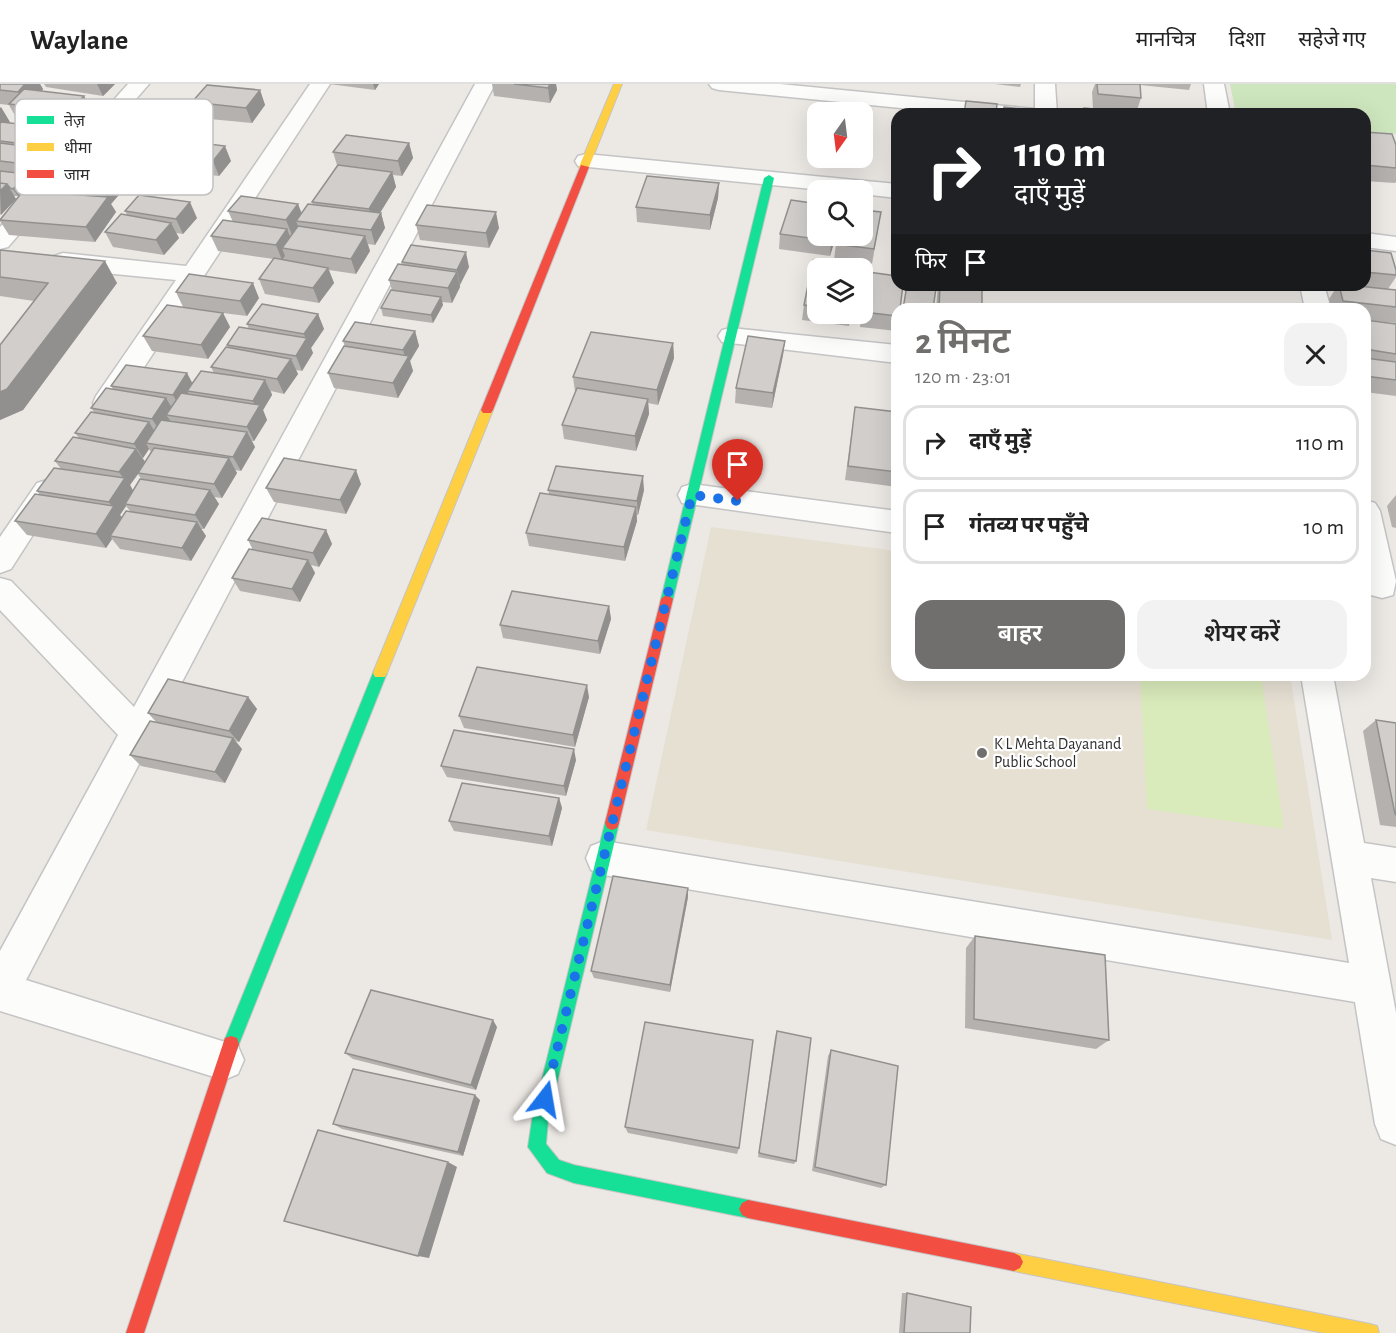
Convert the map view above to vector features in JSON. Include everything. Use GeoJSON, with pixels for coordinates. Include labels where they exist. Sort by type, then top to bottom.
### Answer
{"type":"FeatureCollection","features":[{"type":"Feature","properties":{"kind":"street"},"geometry":{"type":"LineString","coordinates":[[126,99],[139,84]]}},
{"type":"Feature","properties":{"kind":"street"},"geometry":{"type":"LineString","coordinates":[[93,423],[320,84]]}},
{"type":"Feature","properties":{"kind":"street"},"geometry":{"type":"LineString","coordinates":[[224,1060],[0,991],[485,84]]}},
{"type":"Feature","properties":{"kind":"street"},"geometry":{"type":"LineString","coordinates":[[135,1333],[224,1060],[618,84]]}},
{"type":"Feature","properties":{"kind":"street"},"geometry":{"type":"LineString","coordinates":[[719,84],[903,93],[994,108]]}},
{"type":"Feature","properties":{"kind":"street"},"geometry":{"type":"LineString","coordinates":[[1046,84],[1046,108]]}},
{"type":"Feature","properties":{"kind":"street"},"geometry":{"type":"LineString","coordinates":[[1214,84],[1219,108]]}},
{"type":"Feature","properties":{"kind":"street"},"geometry":{"type":"LineString","coordinates":[[586,161],[891,190]]}},
{"type":"Feature","properties":{"kind":"street"},"geometry":{"type":"LineString","coordinates":[[769,178],[540,1120],[537,1147],[553,1167],[574,1174],[1371,1333]]}},
{"type":"Feature","properties":{"kind":"street"},"geometry":{"type":"LineString","coordinates":[[0,242],[41,195]]}},
{"type":"Feature","properties":{"kind":"street"},"geometry":{"type":"LineString","coordinates":[[1371,241],[1396,244]]}},
{"type":"Feature","properties":{"kind":"street"},"geometry":{"type":"LineString","coordinates":[[23,257],[192,274]]}},
{"type":"Feature","properties":{"kind":"street"},"geometry":{"type":"LineString","coordinates":[[731,336],[891,353]]}},
{"type":"Feature","properties":{"kind":"street"},"geometry":{"type":"LineString","coordinates":[[0,561],[60,472]]}},
{"type":"Feature","properties":{"kind":"street"},"geometry":{"type":"LineString","coordinates":[[692,495],[891,521]]}},
{"type":"Feature","properties":{"kind":"street"},"geometry":{"type":"LineString","coordinates":[[1371,539],[1381,585]]}},
{"type":"Feature","properties":{"kind":"street"},"geometry":{"type":"LineString","coordinates":[[0,590],[138,733]]}},
{"type":"Feature","properties":{"kind":"street"},"geometry":{"type":"LineString","coordinates":[[1318,681],[1396,1124]]}},
{"type":"Feature","properties":{"kind":"street"},"geometry":{"type":"LineString","coordinates":[[604,858],[1372,986]]}},
{"type":"Feature","properties":{"kind":"street"},"geometry":{"type":"LineString","coordinates":[[1349,858],[1396,865]]}},
{"type":"Feature","properties":{"kind":"shaded area","name":"K L Mehta Dayanand Public School"},"geometry":{"type":"Polygon","coordinates":[[[711,527],[891,550],[891,681],[1291,681],[1332,940],[646,830],[711,527]]]}},
{"type":"Feature","properties":{"kind":"green space"},"geometry":{"type":"Polygon","coordinates":[[[1230,84],[1396,84],[1396,134],[1371,132],[1371,108],[1235,108],[1230,84]]]}},
{"type":"Feature","properties":{"kind":"green space"},"geometry":{"type":"Polygon","coordinates":[[[1140,681],[1262,681],[1284,829],[1147,809],[1140,681]]]}},
{"type":"Feature","properties":{"kind":"building"},"geometry":{"type":"Polygon","coordinates":[[[0,84],[25,84],[18,92],[0,90],[0,84]]]}},
{"type":"Feature","properties":{"kind":"building"},"geometry":{"type":"Polygon","coordinates":[[[514,84],[550,84],[548,88],[514,84]]]}},
{"type":"Feature","properties":{"kind":"building"},"geometry":{"type":"Polygon","coordinates":[[[1097,84],[1140,84],[1141,98],[1098,94],[1097,84]]]}},
{"type":"Feature","properties":{"kind":"building"},"geometry":{"type":"Polygon","coordinates":[[[207,85],[260,90],[246,108],[213,104],[213,99],[195,99],[207,85]]]}},
{"type":"Feature","properties":{"kind":"building"},"geometry":{"type":"Polygon","coordinates":[[[24,89],[84,96],[81,99],[15,99],[15,105],[9,104],[24,89]]]}},
{"type":"Feature","properties":{"kind":"building"},"geometry":{"type":"Polygon","coordinates":[[[966,101],[997,104],[997,108],[965,108],[966,101]]]}},
{"type":"Feature","properties":{"kind":"building"},"geometry":{"type":"Polygon","coordinates":[[[0,123],[15,124],[15,143],[0,141],[0,123]]]}},
{"type":"Feature","properties":{"kind":"building"},"geometry":{"type":"Polygon","coordinates":[[[1371,132],[1392,134],[1396,145],[1396,168],[1371,166],[1371,132]]]}},
{"type":"Feature","properties":{"kind":"building"},"geometry":{"type":"Polygon","coordinates":[[[346,135],[409,143],[398,161],[333,152],[346,135]]]}},
{"type":"Feature","properties":{"kind":"building"},"geometry":{"type":"Polygon","coordinates":[[[0,143],[15,145],[15,163],[0,161],[0,143]]]}},
{"type":"Feature","properties":{"kind":"building"},"geometry":{"type":"Polygon","coordinates":[[[213,144],[225,146],[213,161],[213,144]]]}},
{"type":"Feature","properties":{"kind":"building"},"geometry":{"type":"Polygon","coordinates":[[[338,165],[392,172],[369,209],[312,202],[338,165]]]}},
{"type":"Feature","properties":{"kind":"building"},"geometry":{"type":"Polygon","coordinates":[[[0,171],[15,173],[13,189],[7,184],[0,183],[0,171]]]}},
{"type":"Feature","properties":{"kind":"building"},"geometry":{"type":"Polygon","coordinates":[[[647,176],[719,183],[710,215],[636,207],[647,176]]]}},
{"type":"Feature","properties":{"kind":"building"},"geometry":{"type":"Polygon","coordinates":[[[0,183],[7,184],[0,191],[0,183]]]}},
{"type":"Feature","properties":{"kind":"building"},"geometry":{"type":"Polygon","coordinates":[[[20,195],[108,197],[86,227],[0,220],[20,195]]]}},
{"type":"Feature","properties":{"kind":"building"},"geometry":{"type":"Polygon","coordinates":[[[139,195],[190,202],[176,219],[125,211],[139,195]]]}},
{"type":"Feature","properties":{"kind":"building"},"geometry":{"type":"Polygon","coordinates":[[[241,196],[298,204],[286,220],[228,211],[241,196]]]}},
{"type":"Feature","properties":{"kind":"building"},"geometry":{"type":"Polygon","coordinates":[[[791,200],[807,202],[807,238],[780,234],[791,200]]]}},
{"type":"Feature","properties":{"kind":"building"},"geometry":{"type":"Polygon","coordinates":[[[308,204],[381,213],[371,230],[296,221],[308,204]]]}},
{"type":"Feature","properties":{"kind":"building"},"geometry":{"type":"Polygon","coordinates":[[[427,205],[496,212],[486,233],[416,225],[427,205]]]}},
{"type":"Feature","properties":{"kind":"building"},"geometry":{"type":"Polygon","coordinates":[[[873,211],[881,212],[874,249],[851,246],[873,246],[873,211]]]}},
{"type":"Feature","properties":{"kind":"building"},"geometry":{"type":"Polygon","coordinates":[[[121,214],[171,223],[156,240],[105,232],[121,214]]]}},
{"type":"Feature","properties":{"kind":"building"},"geometry":{"type":"Polygon","coordinates":[[[223,220],[287,229],[276,245],[211,236],[223,220]]]}},
{"type":"Feature","properties":{"kind":"building"},"geometry":{"type":"Polygon","coordinates":[[[298,226],[365,236],[351,259],[282,248],[298,226]]]}},
{"type":"Feature","properties":{"kind":"building"},"geometry":{"type":"Polygon","coordinates":[[[411,245],[466,252],[457,270],[402,262],[411,245]]]}},
{"type":"Feature","properties":{"kind":"building"},"geometry":{"type":"Polygon","coordinates":[[[0,250],[105,261],[7,389],[0,392],[0,345],[48,283],[0,277],[0,250]]]}},
{"type":"Feature","properties":{"kind":"building"},"geometry":{"type":"Polygon","coordinates":[[[1371,251],[1391,253],[1396,275],[1371,273],[1371,251]]]}},
{"type":"Feature","properties":{"kind":"building"},"geometry":{"type":"Polygon","coordinates":[[[274,258],[328,268],[313,288],[259,279],[274,258]]]}},
{"type":"Feature","properties":{"kind":"building"},"geometry":{"type":"Polygon","coordinates":[[[398,264],[457,272],[448,288],[389,280],[398,264]]]}},
{"type":"Feature","properties":{"kind":"building"},"geometry":{"type":"Polygon","coordinates":[[[873,273],[891,275],[891,291],[902,291],[901,303],[891,303],[891,315],[873,313],[873,273]]]}},
{"type":"Feature","properties":{"kind":"building"},"geometry":{"type":"Polygon","coordinates":[[[189,274],[253,283],[240,301],[176,292],[189,274]]]}},
{"type":"Feature","properties":{"kind":"building"},"geometry":{"type":"Polygon","coordinates":[[[1371,287],[1396,290],[1396,307],[1343,301],[1340,291],[1371,291],[1371,287]]]}},
{"type":"Feature","properties":{"kind":"building"},"geometry":{"type":"Polygon","coordinates":[[[391,290],[441,297],[431,315],[381,308],[391,290]]]}},
{"type":"Feature","properties":{"kind":"building"},"geometry":{"type":"Polygon","coordinates":[[[807,290],[807,305],[804,305],[807,290]]]}},
{"type":"Feature","properties":{"kind":"building"},"geometry":{"type":"Polygon","coordinates":[[[906,291],[936,291],[934,303],[904,303],[906,291]]]}},
{"type":"Feature","properties":{"kind":"building"},"geometry":{"type":"Polygon","coordinates":[[[940,291],[982,291],[982,303],[939,303],[940,291]]]}},
{"type":"Feature","properties":{"kind":"building"},"geometry":{"type":"Polygon","coordinates":[[[262,304],[318,314],[304,334],[247,324],[262,304]]]}},
{"type":"Feature","properties":{"kind":"building"},"geometry":{"type":"Polygon","coordinates":[[[167,305],[223,313],[201,345],[143,336],[167,305]]]}},
{"type":"Feature","properties":{"kind":"building"},"geometry":{"type":"Polygon","coordinates":[[[1371,321],[1396,324],[1396,354],[1371,350],[1371,321]]]}},
{"type":"Feature","properties":{"kind":"building"},"geometry":{"type":"Polygon","coordinates":[[[355,322],[415,331],[403,350],[343,341],[355,322]]]}},
{"type":"Feature","properties":{"kind":"building"},"geometry":{"type":"Polygon","coordinates":[[[239,327],[307,338],[296,356],[227,345],[239,327]]]}},
{"type":"Feature","properties":{"kind":"building"},"geometry":{"type":"Polygon","coordinates":[[[591,332],[673,343],[657,390],[573,377],[591,332]]]}},
{"type":"Feature","properties":{"kind":"building"},"geometry":{"type":"Polygon","coordinates":[[[748,336],[785,341],[773,393],[736,388],[748,336]]]}},
{"type":"Feature","properties":{"kind":"building"},"geometry":{"type":"Polygon","coordinates":[[[344,346],[409,356],[393,383],[328,373],[344,346]]]}},
{"type":"Feature","properties":{"kind":"building"},"geometry":{"type":"Polygon","coordinates":[[[226,347],[291,359],[277,379],[211,367],[226,347]]]}},
{"type":"Feature","properties":{"kind":"building"},"geometry":{"type":"Polygon","coordinates":[[[1371,359],[1396,362],[1396,380],[1371,377],[1371,359]]]}},
{"type":"Feature","properties":{"kind":"building"},"geometry":{"type":"Polygon","coordinates":[[[126,365],[187,373],[173,395],[111,386],[126,365]]]}},
{"type":"Feature","properties":{"kind":"building"},"geometry":{"type":"Polygon","coordinates":[[[201,371],[265,380],[253,401],[187,391],[201,371]]]}},
{"type":"Feature","properties":{"kind":"building"},"geometry":{"type":"Polygon","coordinates":[[[106,388],[166,398],[152,419],[91,408],[106,388]]]}},
{"type":"Feature","properties":{"kind":"building"},"geometry":{"type":"Polygon","coordinates":[[[577,388],[648,399],[635,436],[562,425],[577,388]]]}},
{"type":"Feature","properties":{"kind":"building"},"geometry":{"type":"Polygon","coordinates":[[[181,393],[260,405],[247,427],[166,415],[181,393]]]}},
{"type":"Feature","properties":{"kind":"building"},"geometry":{"type":"Polygon","coordinates":[[[855,407],[891,411],[891,471],[848,466],[855,407]]]}},
{"type":"Feature","properties":{"kind":"building"},"geometry":{"type":"Polygon","coordinates":[[[91,412],[149,422],[134,444],[75,433],[91,412]]]}},
{"type":"Feature","properties":{"kind":"building"},"geometry":{"type":"Polygon","coordinates":[[[161,420],[247,432],[233,457],[146,443],[161,420]]]}},
{"type":"Feature","properties":{"kind":"building"},"geometry":{"type":"Polygon","coordinates":[[[73,437],[136,449],[119,472],[55,461],[73,437]]]}},
{"type":"Feature","properties":{"kind":"building"},"geometry":{"type":"Polygon","coordinates":[[[154,448],[229,458],[214,484],[138,473],[154,448]]]}},
{"type":"Feature","properties":{"kind":"building"},"geometry":{"type":"Polygon","coordinates":[[[284,458],[356,470],[340,500],[266,488],[284,458]]]}},
{"type":"Feature","properties":{"kind":"building"},"geometry":{"type":"Polygon","coordinates":[[[556,466],[643,476],[637,501],[548,490],[556,466]]]}},
{"type":"Feature","properties":{"kind":"building"},"geometry":{"type":"Polygon","coordinates":[[[54,468],[125,478],[109,502],[37,491],[54,468]]]}},
{"type":"Feature","properties":{"kind":"building"},"geometry":{"type":"Polygon","coordinates":[[[140,479],[210,490],[195,515],[125,504],[140,479]]]}},
{"type":"Feature","properties":{"kind":"building"},"geometry":{"type":"Polygon","coordinates":[[[540,493],[636,507],[624,547],[526,533],[540,493]]]}},
{"type":"Feature","properties":{"kind":"building"},"geometry":{"type":"Polygon","coordinates":[[[35,494],[114,506],[96,534],[15,521],[35,494]]]}},
{"type":"Feature","properties":{"kind":"building"},"geometry":{"type":"Polygon","coordinates":[[[126,511],[197,522],[182,548],[110,536],[126,511]]]}},
{"type":"Feature","properties":{"kind":"building"},"geometry":{"type":"Polygon","coordinates":[[[262,518],[326,530],[313,553],[248,540],[262,518]]]}},
{"type":"Feature","properties":{"kind":"building"},"geometry":{"type":"Polygon","coordinates":[[[249,549],[308,560],[292,589],[232,578],[249,549]]]}},
{"type":"Feature","properties":{"kind":"building"},"geometry":{"type":"Polygon","coordinates":[[[512,591],[609,606],[598,641],[500,625],[512,591]]]}},
{"type":"Feature","properties":{"kind":"building"},"geometry":{"type":"Polygon","coordinates":[[[477,667],[587,685],[573,735],[459,716],[477,667]]]}},
{"type":"Feature","properties":{"kind":"building"},"geometry":{"type":"Polygon","coordinates":[[[168,679],[248,697],[229,731],[148,713],[168,679]]]}},
{"type":"Feature","properties":{"kind":"building"},"geometry":{"type":"Polygon","coordinates":[[[1376,720],[1396,723],[1396,815],[1395,814],[1376,720]]]}},
{"type":"Feature","properties":{"kind":"building"},"geometry":{"type":"Polygon","coordinates":[[[150,721],[233,738],[215,772],[130,755],[150,721]]]}},
{"type":"Feature","properties":{"kind":"building"},"geometry":{"type":"Polygon","coordinates":[[[454,730],[574,749],[564,786],[441,766],[454,730]]]}},
{"type":"Feature","properties":{"kind":"building"},"geometry":{"type":"Polygon","coordinates":[[[462,783],[559,798],[549,836],[449,821],[462,783]]]}},
{"type":"Feature","properties":{"kind":"building"},"geometry":{"type":"Polygon","coordinates":[[[613,876],[688,888],[670,985],[591,971],[613,876]]]}},
{"type":"Feature","properties":{"kind":"building"},"geometry":{"type":"Polygon","coordinates":[[[975,936],[1105,955],[1109,1040],[974,1019],[975,936]]]}},
{"type":"Feature","properties":{"kind":"building"},"geometry":{"type":"Polygon","coordinates":[[[371,990],[493,1020],[471,1085],[345,1053],[371,990]]]}},
{"type":"Feature","properties":{"kind":"building"},"geometry":{"type":"Polygon","coordinates":[[[645,1022],[753,1040],[739,1148],[625,1127],[645,1022]]]}},
{"type":"Feature","properties":{"kind":"building"},"geometry":{"type":"Polygon","coordinates":[[[777,1031],[811,1038],[796,1161],[759,1153],[777,1031]]]}},
{"type":"Feature","properties":{"kind":"building"},"geometry":{"type":"Polygon","coordinates":[[[831,1050],[898,1066],[886,1185],[815,1167],[831,1050]]]}},
{"type":"Feature","properties":{"kind":"building"},"geometry":{"type":"Polygon","coordinates":[[[353,1069],[475,1095],[458,1152],[333,1124],[353,1069]]]}},
{"type":"Feature","properties":{"kind":"building"},"geometry":{"type":"Polygon","coordinates":[[[318,1130],[448,1162],[418,1256],[284,1221],[318,1130]]]}},
{"type":"Feature","properties":{"kind":"building"},"geometry":{"type":"Polygon","coordinates":[[[907,1293],[971,1307],[970,1333],[904,1333],[907,1293]]]}},
{"type":"Feature","properties":{"kind":"traffic: fast"},"geometry":{"type":"LineString","coordinates":[[667,599],[769,178]]}},
{"type":"Feature","properties":{"kind":"traffic: fast"},"geometry":{"type":"LineString","coordinates":[[231,1044],[380,673]]}},
{"type":"Feature","properties":{"kind":"traffic: fast"},"geometry":{"type":"LineString","coordinates":[[612,823],[540,1120],[537,1147],[553,1167],[574,1174],[748,1209]]}},
{"type":"Feature","properties":{"kind":"traffic: slow"},"geometry":{"type":"LineString","coordinates":[[584,167],[618,84]]}},
{"type":"Feature","properties":{"kind":"traffic: slow"},"geometry":{"type":"LineString","coordinates":[[380,673],[487,410]]}},
{"type":"Feature","properties":{"kind":"traffic: slow"},"geometry":{"type":"LineString","coordinates":[[1014,1262],[1370,1333]]}},
{"type":"Feature","properties":{"kind":"traffic: jam"},"geometry":{"type":"LineString","coordinates":[[487,410],[584,167]]}},
{"type":"Feature","properties":{"kind":"traffic: jam"},"geometry":{"type":"LineString","coordinates":[[612,823],[667,599]]}},
{"type":"Feature","properties":{"kind":"traffic: jam"},"geometry":{"type":"LineString","coordinates":[[135,1333],[231,1044]]}},
{"type":"Feature","properties":{"kind":"traffic: jam"},"geometry":{"type":"LineString","coordinates":[[748,1209],[1014,1262]]}},
{"type":"Feature","properties":{"kind":"place","name":"K L Mehta Dayanand Public School"},"geometry":{"type":"Point","coordinates":[982,753]}},
{"type":"Feature","properties":{"kind":"route"},"geometry":{"type":"LineString","coordinates":[[545,1099],[692,495],[738,501]]}}]}
